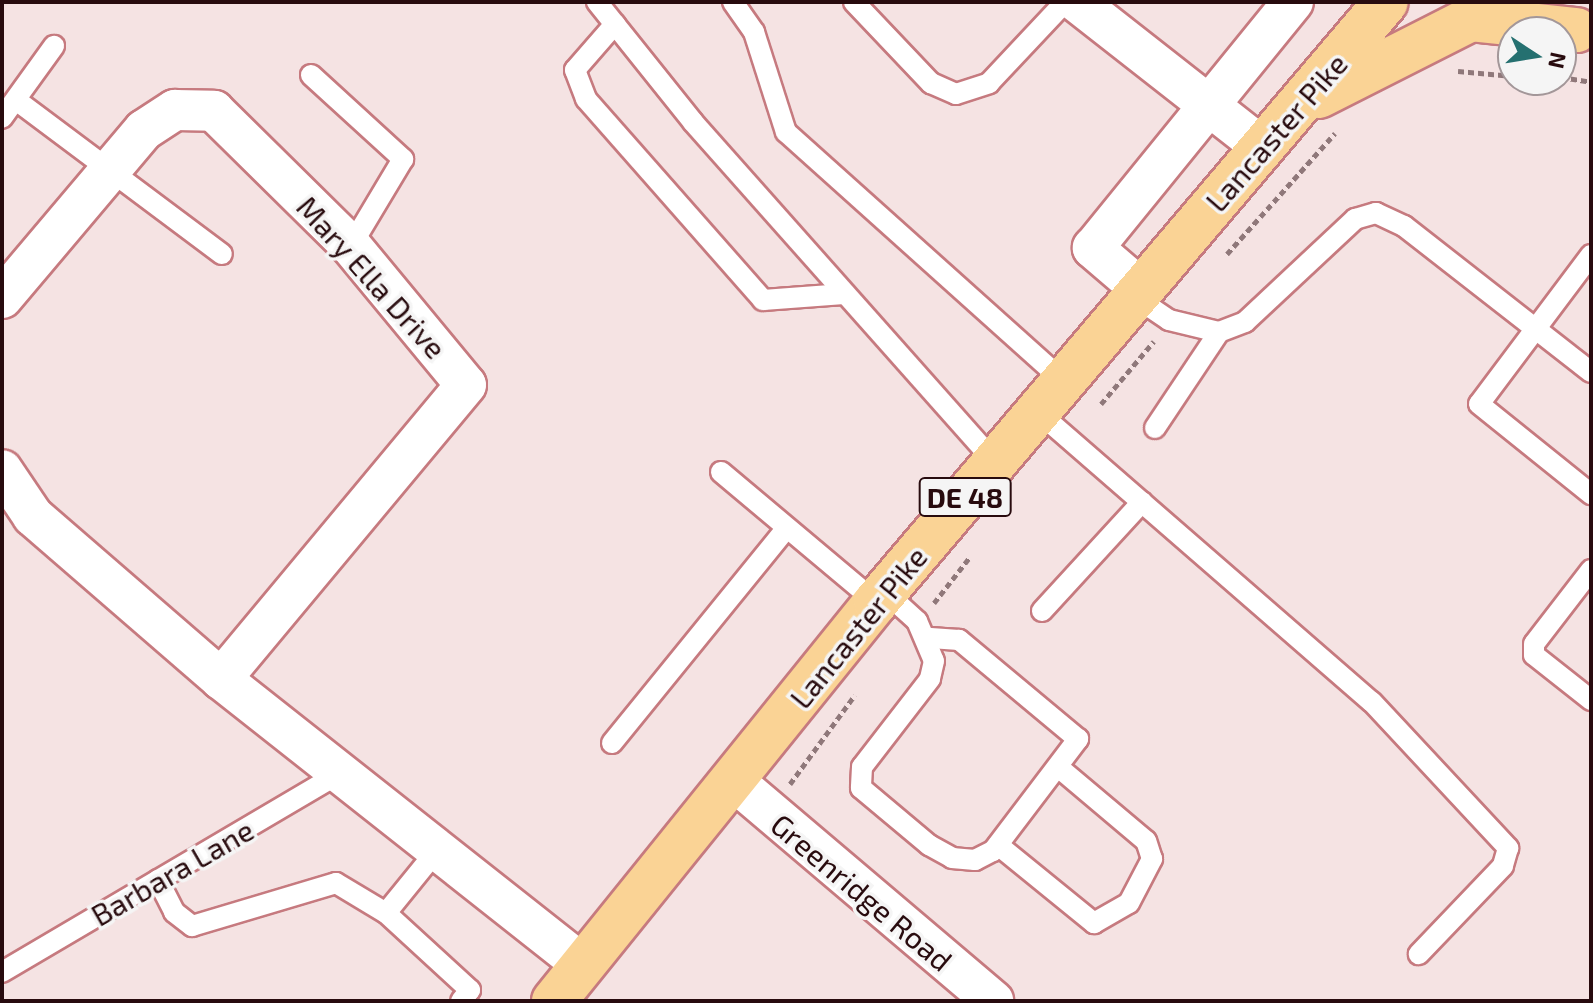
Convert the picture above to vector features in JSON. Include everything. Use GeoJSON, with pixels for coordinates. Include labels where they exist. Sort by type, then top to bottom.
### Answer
{"type":"FeatureCollection","features":[{"type":"Feature","properties":{"kind":"main road","name":"Lancaster Pike"},"geometry":{"type":"LineString","coordinates":[[566,990],[880,597],[995,462],[1057,410],[1149,302],[1263,148],[1386,2]]}},
{"type":"Feature","properties":{"kind":"main road"},"geometry":{"type":"LineString","coordinates":[[1302,104],[1471,19],[1497,21]]}},
{"type":"Feature","properties":{"kind":"street"},"geometry":{"type":"LineString","coordinates":[[1077,2],[1263,148]]}},
{"type":"Feature","properties":{"kind":"street"},"geometry":{"type":"LineString","coordinates":[[1149,302],[1093,248],[1293,2]]}},
{"type":"Feature","properties":{"kind":"street","name":"Mary Ella Drive"},"geometry":{"type":"LineString","coordinates":[[2,298],[144,130],[175,110],[214,111],[351,246],[466,385],[221,679]]}},
{"type":"Feature","properties":{"kind":"street"},"geometry":{"type":"LineString","coordinates":[[2,470],[33,516],[221,679],[438,849],[566,990]]}},
{"type":"Feature","properties":{"kind":"street","name":"Greenridge Road"},"geometry":{"type":"LineString","coordinates":[[734,781],[993,1001]]}},
{"type":"Feature","properties":{"kind":"lane"},"geometry":{"type":"LineString","coordinates":[[597,2],[844,294],[995,462]]}},
{"type":"Feature","properties":{"kind":"lane"},"geometry":{"type":"LineString","coordinates":[[733,2],[754,32],[786,132],[1057,410],[1142,502],[1372,702],[1508,848],[1503,866],[1419,954]]}},
{"type":"Feature","properties":{"kind":"lane"},"geometry":{"type":"LineString","coordinates":[[854,2],[931,83],[956,94],[989,83],[1065,2]]}},
{"type":"Feature","properties":{"kind":"lane"},"geometry":{"type":"LineString","coordinates":[[615,24],[575,70],[586,99],[763,300],[844,294]]}},
{"type":"Feature","properties":{"kind":"lane"},"geometry":{"type":"LineString","coordinates":[[2,118],[54,46]]}},
{"type":"Feature","properties":{"kind":"lane"},"geometry":{"type":"LineString","coordinates":[[311,75],[403,159],[351,246]]}},
{"type":"Feature","properties":{"kind":"lane"},"geometry":{"type":"LineString","coordinates":[[16,100],[106,174],[222,254]]}},
{"type":"Feature","properties":{"kind":"lane"},"geometry":{"type":"LineString","coordinates":[[1155,428],[1219,332],[1245,322],[1355,219],[1376,213],[1536,328],[1591,372]]}},
{"type":"Feature","properties":{"kind":"lane"},"geometry":{"type":"LineString","coordinates":[[1591,255],[1479,404],[1591,494]]}},
{"type":"Feature","properties":{"kind":"lane"},"geometry":{"type":"LineString","coordinates":[[1149,302],[1219,332]]}},
{"type":"Feature","properties":{"kind":"lane"},"geometry":{"type":"LineString","coordinates":[[721,472],[787,528],[922,630],[959,640],[1078,739],[998,845],[975,860],[952,858],[861,788],[862,767],[930,679],[922,630]]}},
{"type":"Feature","properties":{"kind":"lane"},"geometry":{"type":"LineString","coordinates":[[1042,611],[1142,502]]}},
{"type":"Feature","properties":{"kind":"lane"},"geometry":{"type":"LineString","coordinates":[[612,743],[787,528]]}},
{"type":"Feature","properties":{"kind":"lane"},"geometry":{"type":"LineString","coordinates":[[1591,570],[1534,644],[1534,655],[1591,700]]}},
{"type":"Feature","properties":{"kind":"lane"},"geometry":{"type":"LineString","coordinates":[[998,845],[1094,923],[1129,903],[1152,859],[1146,841],[1058,767]]}},
{"type":"Feature","properties":{"kind":"lane","name":"Barbara Lane"},"geometry":{"type":"LineString","coordinates":[[2,972],[342,772]]}},
{"type":"Feature","properties":{"kind":"lane"},"geometry":{"type":"LineString","coordinates":[[386,913],[438,849]]}},
{"type":"Feature","properties":{"kind":"lane"},"geometry":{"type":"LineString","coordinates":[[158,880],[174,912],[192,926],[336,883],[386,913],[470,990],[461,1001]]}},
{"type":"Feature","properties":{"kind":"path"},"geometry":{"type":"LineString","coordinates":[[1449,70],[1497,74]]}},
{"type":"Feature","properties":{"kind":"path"},"geometry":{"type":"LineString","coordinates":[[1220,262],[1343,124]]}},
{"type":"Feature","properties":{"kind":"path"},"geometry":{"type":"LineString","coordinates":[[1057,410],[1149,302]]}},
{"type":"Feature","properties":{"kind":"path"},"geometry":{"type":"LineString","coordinates":[[922,630],[976,549]]}},
{"type":"Feature","properties":{"kind":"path"},"geometry":{"type":"LineString","coordinates":[[768,813],[863,685]]}}]}
